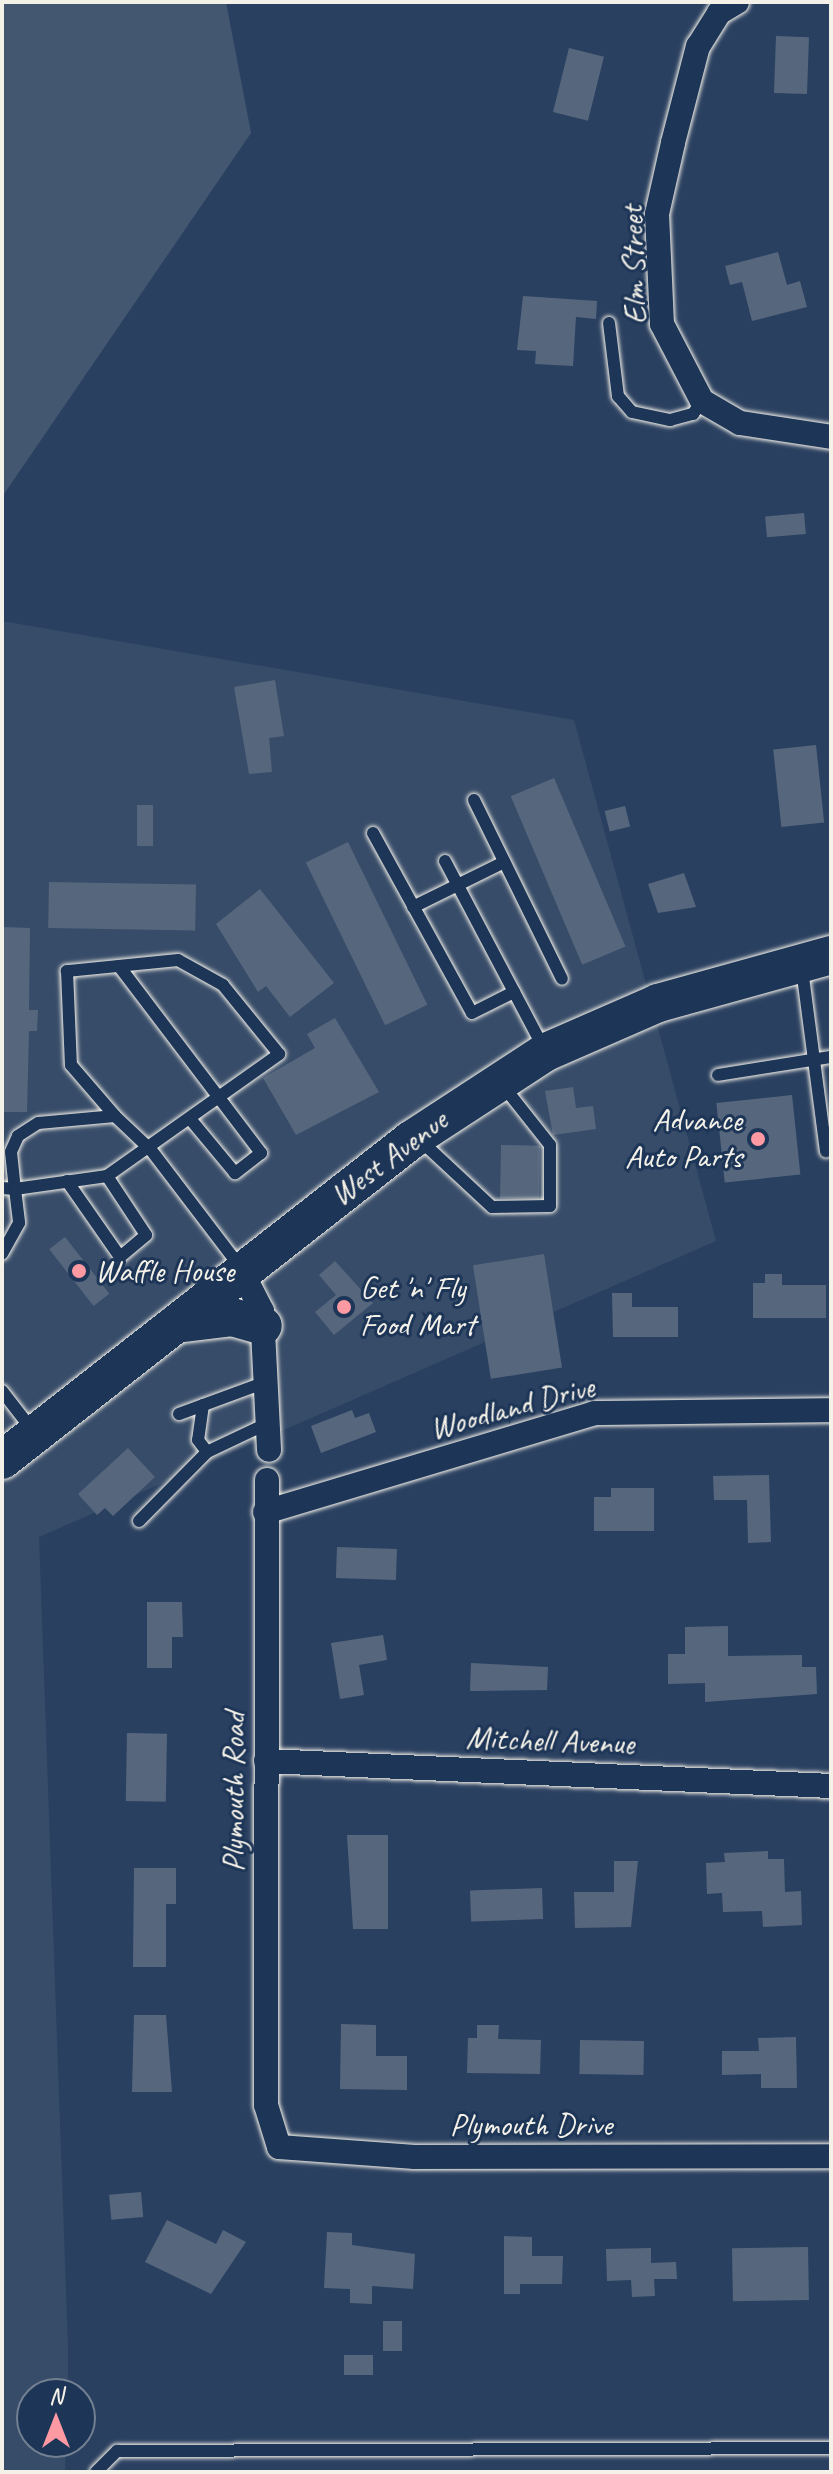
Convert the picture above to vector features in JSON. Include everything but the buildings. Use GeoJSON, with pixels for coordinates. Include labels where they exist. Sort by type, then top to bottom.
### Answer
{"type":"FeatureCollection","features":[{"type":"Feature","properties":{"kind":"main road","name":"West Avenue"},"geometry":{"type":"LineString","coordinates":[[2,1460],[416,1136],[500,1080],[546,1052],[658,1003],[816,958]]}},
{"type":"Feature","properties":{"kind":"main road"},"geometry":{"type":"LineString","coordinates":[[173,1324],[232,1317],[263,1326]]}},
{"type":"Feature","properties":{"kind":"street","name":"Elm Street"},"geometry":{"type":"LineString","coordinates":[[702,401],[662,324],[657,214],[698,46],[719,13],[737,2]]}},
{"type":"Feature","properties":{"kind":"street"},"geometry":{"type":"LineString","coordinates":[[702,401],[740,423],[831,437]]}},
{"type":"Feature","properties":{"kind":"street"},"geometry":{"type":"LineString","coordinates":[[241,1270],[258,1296],[263,1326],[269,1450]]}},
{"type":"Feature","properties":{"kind":"street","name":"Woodland Drive"},"geometry":{"type":"LineString","coordinates":[[265,1512],[594,1413],[831,1410]]}},
{"type":"Feature","properties":{"kind":"street","name":"Plymouth Road"},"geometry":{"type":"LineString","coordinates":[[266,2105],[267,1480]]}},
{"type":"Feature","properties":{"kind":"street","name":"Mitchell Avenue"},"geometry":{"type":"LineString","coordinates":[[266,1761],[831,1786]]}},
{"type":"Feature","properties":{"kind":"street","name":"Plymouth Drive"},"geometry":{"type":"LineString","coordinates":[[266,2105],[268,2129],[279,2147],[296,2153],[831,2156]]}},
{"type":"Feature","properties":{"kind":"lane"},"geometry":{"type":"LineString","coordinates":[[609,323],[618,396],[632,412],[670,420],[693,414],[702,401]]}},
{"type":"Feature","properties":{"kind":"lane"},"geometry":{"type":"LineString","coordinates":[[474,800],[562,979]]}},
{"type":"Feature","properties":{"kind":"lane"},"geometry":{"type":"LineString","coordinates":[[373,833],[472,1013],[514,992]]}},
{"type":"Feature","properties":{"kind":"lane"},"geometry":{"type":"LineString","coordinates":[[445,861],[546,1052]]}},
{"type":"Feature","properties":{"kind":"lane"},"geometry":{"type":"LineString","coordinates":[[413,907],[504,862]]}},
{"type":"Feature","properties":{"kind":"lane"},"geometry":{"type":"LineString","coordinates":[[816,958],[814,1059],[826,1151]]}},
{"type":"Feature","properties":{"kind":"lane"},"geometry":{"type":"LineString","coordinates":[[9,1188],[107,1176],[151,1150],[279,1054],[223,985],[178,960],[67,971],[71,1065],[115,1116],[151,1150],[241,1270]]}},
{"type":"Feature","properties":{"kind":"lane"},"geometry":{"type":"LineString","coordinates":[[119,966],[261,1153],[235,1173],[191,1120]]}},
{"type":"Feature","properties":{"kind":"lane"},"geometry":{"type":"LineString","coordinates":[[718,1075],[831,1057]]}},
{"type":"Feature","properties":{"kind":"lane"},"geometry":{"type":"LineString","coordinates":[[416,1136],[492,1207],[550,1206],[550,1145],[500,1080]]}},
{"type":"Feature","properties":{"kind":"lane"},"geometry":{"type":"LineString","coordinates":[[2,1254],[19,1223],[9,1188],[11,1152],[18,1136],[38,1123],[115,1116]]}},
{"type":"Feature","properties":{"kind":"lane"},"geometry":{"type":"LineString","coordinates":[[67,1181],[120,1257],[146,1235],[107,1176]]}},
{"type":"Feature","properties":{"kind":"lane"},"geometry":{"type":"LineString","coordinates":[[179,1414],[266,1382]]}},
{"type":"Feature","properties":{"kind":"lane"},"geometry":{"type":"LineString","coordinates":[[2,1391],[35,1433]]}},
{"type":"Feature","properties":{"kind":"lane"},"geometry":{"type":"LineString","coordinates":[[203,1405],[198,1440],[207,1452]]}},
{"type":"Feature","properties":{"kind":"lane"},"geometry":{"type":"LineString","coordinates":[[139,1521],[207,1452],[268,1423]]}},
{"type":"Feature","properties":{"kind":"lane"},"geometry":{"type":"LineString","coordinates":[[96,2472],[117,2451],[831,2448]]}},
{"type":"Feature","properties":{"kind":"shaded area"},"geometry":{"type":"Polygon","coordinates":[[[2,2],[226,2],[251,133],[2,497],[2,2]]]}},
{"type":"Feature","properties":{"kind":"shaded area"},"geometry":{"type":"Polygon","coordinates":[[[2,621],[574,720],[716,1241],[39,1537],[68,2378],[16,2378],[16,2458],[65,2458],[65,2472],[2,2472],[2,621]]]}},
{"type":"Feature","properties":{"kind":"place","name":"Advance Auto Parts"},"geometry":{"type":"Point","coordinates":[758,1139]}},
{"type":"Feature","properties":{"kind":"place","name":"Waffle House"},"geometry":{"type":"Point","coordinates":[79,1271]}},
{"type":"Feature","properties":{"kind":"place","name":"Get 'n' Fly Food Mart"},"geometry":{"type":"Point","coordinates":[344,1307]}}]}
